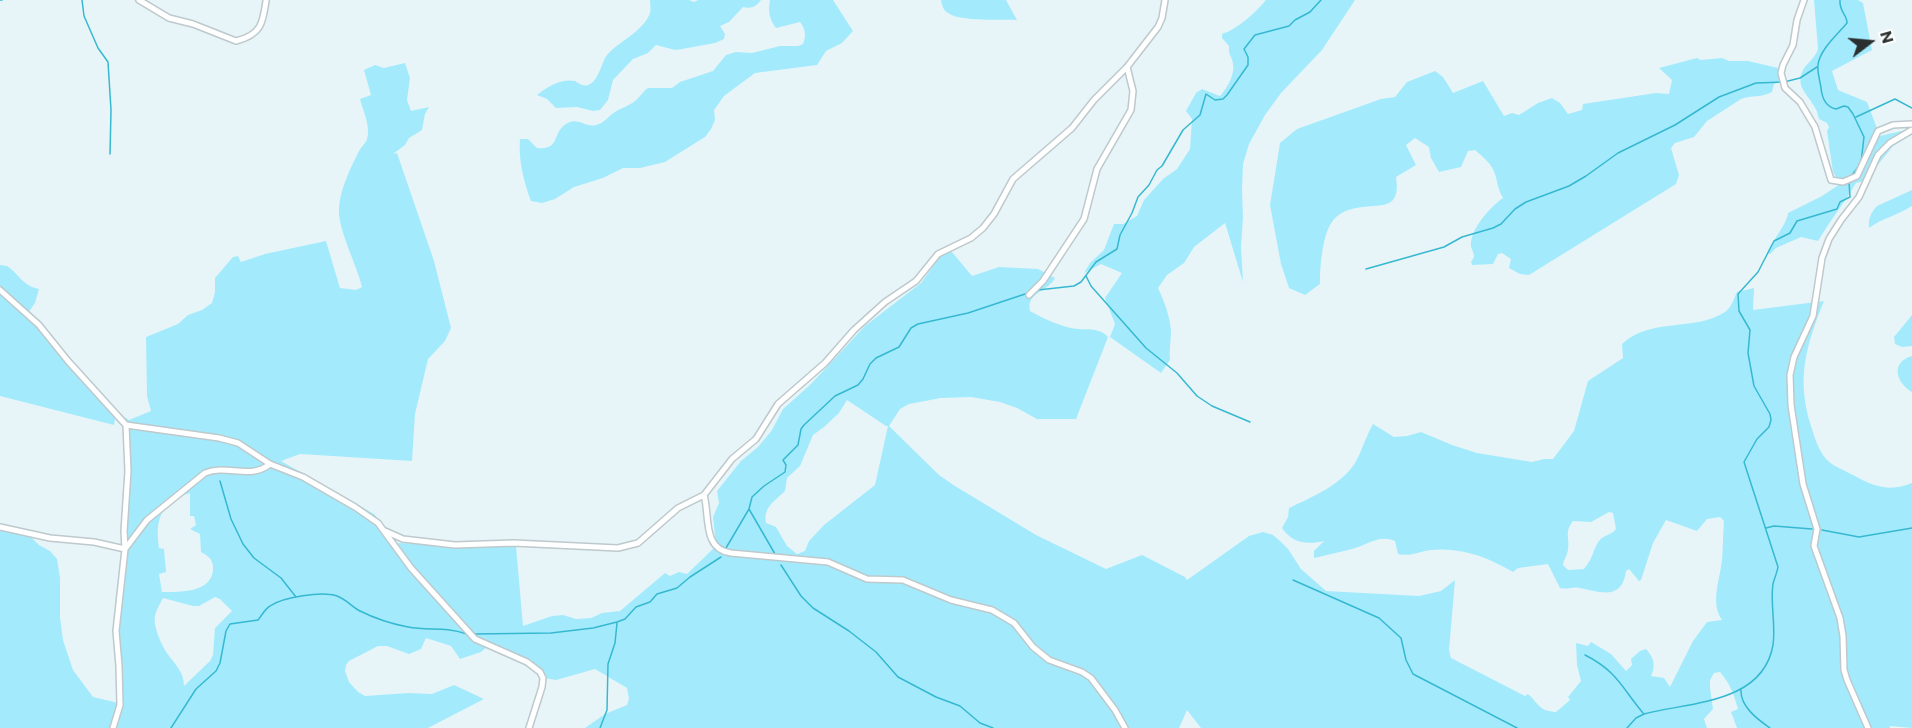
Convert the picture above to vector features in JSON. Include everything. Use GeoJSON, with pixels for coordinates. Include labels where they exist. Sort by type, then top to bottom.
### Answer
{"type":"FeatureCollection","features":[{"type":"Feature","properties":{"kind":"street"},"geometry":{"type":"LineString","coordinates":[[139,0],[169,18],[193,24],[236,41],[253,34],[261,27],[266,1]]}},
{"type":"Feature","properties":{"kind":"street"},"geometry":{"type":"LineString","coordinates":[[0,290],[46,332],[68,362],[126,425],[219,438],[238,443],[270,464],[303,477],[355,507],[385,531],[403,539],[455,545],[514,543],[625,548],[643,540],[678,508],[704,495],[732,459],[756,439],[778,404],[825,363],[854,330],[885,302],[916,281],[938,254],[971,238],[982,228],[994,214],[1013,179],[1072,128],[1094,100],[1128,67],[1158,27],[1165,0]]}},
{"type":"Feature","properties":{"kind":"street"},"geometry":{"type":"LineString","coordinates":[[1804,0],[1797,20],[1794,45],[1783,65],[1781,74],[1785,88],[1800,102],[1815,127],[1831,180],[1843,182],[1855,178],[1878,131],[1893,125],[1912,124]]}},
{"type":"Feature","properties":{"kind":"street"},"geometry":{"type":"LineString","coordinates":[[1029,295],[1084,219],[1097,169],[1131,110],[1133,91],[1128,67]]}},
{"type":"Feature","properties":{"kind":"street"},"geometry":{"type":"LineString","coordinates":[[1868,728],[1844,670],[1840,618],[1814,546],[1817,528],[1803,484],[1791,405],[1790,375],[1794,357],[1813,316],[1822,258],[1829,239],[1855,204],[1878,155],[1890,143],[1912,130]]}},
{"type":"Feature","properties":{"kind":"street"},"geometry":{"type":"LineString","coordinates":[[113,728],[120,705],[116,625],[125,549],[128,471],[126,425]]}},
{"type":"Feature","properties":{"kind":"street"},"geometry":{"type":"LineString","coordinates":[[125,549],[147,520],[205,473],[228,469],[253,472],[270,464]]}},
{"type":"Feature","properties":{"kind":"street"},"geometry":{"type":"LineString","coordinates":[[704,495],[709,532],[718,550],[828,562],[867,579],[903,580],[951,600],[992,610],[1014,623],[1033,647],[1048,660],[1082,672],[1091,678],[1115,710],[1125,728]]}},
{"type":"Feature","properties":{"kind":"street"},"geometry":{"type":"LineString","coordinates":[[0,527],[50,538],[94,542],[125,549]]}},
{"type":"Feature","properties":{"kind":"street"},"geometry":{"type":"LineString","coordinates":[[385,531],[411,568],[475,639],[527,662],[540,672],[543,678],[542,687],[529,728]]}},
{"type":"Feature","properties":{"kind":"shaded area"},"geometry":{"type":"Polygon","coordinates":[[[650,0],[694,2],[698,0],[761,0],[753,7],[743,7],[729,22],[720,26],[725,34],[724,39],[715,43],[675,50],[656,45],[648,53],[633,59],[613,80],[608,100],[600,110],[593,111],[577,107],[556,108],[547,99],[537,95],[560,82],[570,80],[584,86],[592,83],[607,55],[647,20],[650,0]]]}},
{"type":"Feature","properties":{"kind":"shaded area"},"geometry":{"type":"Polygon","coordinates":[[[770,0],[833,0],[853,31],[842,43],[826,51],[817,65],[755,73],[724,96],[714,110],[715,120],[705,137],[665,162],[640,168],[623,168],[603,178],[574,187],[555,199],[542,203],[531,201],[522,171],[520,139],[528,139],[537,148],[545,148],[553,144],[561,128],[566,124],[574,121],[588,125],[599,124],[615,112],[633,103],[648,88],[672,88],[680,82],[713,71],[726,55],[803,44],[805,33],[800,22],[776,28],[770,15],[770,0]]]}},
{"type":"Feature","properties":{"kind":"shaded area"},"geometry":{"type":"Polygon","coordinates":[[[941,0],[1006,0],[1017,20],[971,19],[954,16],[945,10],[941,0]]]}},
{"type":"Feature","properties":{"kind":"shaded area"},"geometry":{"type":"Polygon","coordinates":[[[1266,0],[1355,0],[1322,50],[1281,93],[1265,115],[1249,144],[1243,164],[1241,247],[1243,282],[1225,223],[1194,247],[1184,263],[1167,275],[1158,288],[1171,331],[1170,360],[1161,373],[1110,337],[1115,324],[1105,298],[1122,273],[1101,264],[1084,273],[1090,263],[1104,250],[1114,224],[1123,224],[1137,216],[1144,200],[1163,179],[1177,169],[1190,149],[1192,119],[1186,111],[1196,93],[1202,89],[1220,96],[1232,77],[1233,68],[1229,46],[1222,38],[1222,34],[1246,20],[1266,0]]]}},
{"type":"Feature","properties":{"kind":"shaded area"},"geometry":{"type":"Polygon","coordinates":[[[1814,0],[1858,0],[1863,3],[1872,50],[1832,71],[1838,90],[1867,102],[1880,136],[1910,129],[1912,134],[1893,146],[1865,181],[1856,183],[1818,241],[1801,237],[1776,248],[1770,254],[1767,253],[1788,213],[1840,184],[1833,172],[1827,131],[1829,127],[1827,123],[1819,119],[1816,109],[1800,82],[1802,72],[1818,49],[1814,0]]]}},
{"type":"Feature","properties":{"kind":"shaded area"},"geometry":{"type":"Polygon","coordinates":[[[1697,58],[1748,61],[1778,68],[1782,81],[1774,84],[1772,92],[1768,94],[1741,99],[1707,121],[1694,137],[1675,143],[1671,148],[1679,175],[1676,184],[1529,275],[1520,274],[1509,268],[1511,259],[1502,253],[1498,254],[1493,264],[1472,265],[1471,262],[1474,257],[1471,247],[1473,233],[1492,207],[1503,198],[1494,170],[1475,150],[1468,151],[1461,167],[1439,172],[1431,158],[1429,147],[1415,138],[1406,145],[1416,165],[1396,177],[1395,198],[1381,205],[1354,208],[1337,217],[1330,225],[1325,238],[1320,284],[1305,295],[1289,288],[1281,264],[1270,205],[1280,143],[1297,129],[1381,99],[1395,97],[1407,82],[1435,71],[1443,77],[1453,93],[1483,81],[1504,116],[1512,113],[1519,115],[1538,103],[1552,98],[1560,103],[1568,114],[1582,110],[1583,104],[1656,93],[1669,94],[1672,80],[1659,68],[1697,58]]]}},
{"type":"Feature","properties":{"kind":"shaded area"},"geometry":{"type":"Polygon","coordinates":[[[405,63],[410,78],[407,100],[411,111],[429,107],[422,130],[409,138],[405,145],[393,154],[397,153],[434,261],[451,328],[445,341],[428,359],[415,414],[412,461],[300,454],[281,461],[374,514],[397,543],[516,546],[523,626],[552,616],[591,618],[602,613],[620,611],[665,573],[670,576],[679,572],[687,574],[716,546],[713,517],[719,503],[717,491],[741,461],[758,447],[772,430],[783,409],[811,384],[865,326],[921,283],[942,254],[948,251],[952,252],[972,276],[999,267],[1038,269],[1055,278],[1052,283],[1034,296],[1031,300],[1030,311],[1061,325],[1100,331],[1108,337],[1076,419],[1037,419],[1000,402],[971,397],[941,398],[909,404],[900,409],[889,426],[939,475],[1036,535],[1106,569],[1142,555],[1187,580],[1249,536],[1263,532],[1273,535],[1280,541],[1301,569],[1326,591],[1419,596],[1441,591],[1455,580],[1449,650],[1451,658],[1525,696],[1528,694],[1546,710],[1556,712],[1570,700],[1568,697],[1581,681],[1577,665],[1576,643],[1588,646],[1591,642],[1611,654],[1626,671],[1632,665],[1631,659],[1646,649],[1653,662],[1651,676],[1664,678],[1670,687],[1693,641],[1707,622],[1722,620],[1718,613],[1716,599],[1722,560],[1724,521],[1720,517],[1707,519],[1697,531],[1666,520],[1653,543],[1641,580],[1639,581],[1629,569],[1620,587],[1609,592],[1560,588],[1548,564],[1518,568],[1513,572],[1484,558],[1453,550],[1398,554],[1395,541],[1389,539],[1378,539],[1352,549],[1314,558],[1314,551],[1324,541],[1300,542],[1290,537],[1282,528],[1288,517],[1289,508],[1325,490],[1349,471],[1373,424],[1394,437],[1421,432],[1477,453],[1532,462],[1553,459],[1574,431],[1588,381],[1623,358],[1622,344],[1646,330],[1713,318],[1727,310],[1737,292],[1754,288],[1753,310],[1824,301],[1808,348],[1804,393],[1811,426],[1819,448],[1827,460],[1862,480],[1883,487],[1890,488],[1912,483],[1912,728],[1890,726],[1890,728],[1737,728],[1731,712],[1738,709],[1729,685],[1720,672],[1714,673],[1710,680],[1713,709],[1704,719],[1707,728],[1201,728],[1187,710],[1179,728],[585,728],[605,714],[627,705],[629,699],[627,688],[595,669],[556,680],[544,678],[526,661],[487,647],[481,652],[460,659],[451,646],[426,638],[421,649],[409,654],[387,646],[378,646],[349,661],[345,671],[349,682],[365,696],[432,694],[454,685],[484,699],[428,728],[0,728],[0,526],[29,535],[57,559],[63,640],[73,670],[93,697],[123,704],[118,615],[126,568],[129,465],[124,428],[115,419],[114,425],[0,396],[0,265],[7,266],[25,283],[39,289],[35,303],[28,313],[110,405],[129,420],[151,411],[147,396],[146,337],[178,324],[188,315],[212,303],[215,278],[233,257],[238,256],[241,262],[265,254],[326,241],[340,288],[356,290],[362,287],[341,226],[339,208],[346,178],[368,134],[360,99],[371,95],[364,70],[375,65],[384,68],[405,63]],[[847,400],[839,413],[813,435],[800,466],[787,478],[785,491],[766,513],[766,523],[776,527],[787,546],[797,554],[805,551],[809,541],[824,525],[875,485],[888,426],[847,400]],[[190,493],[166,507],[159,521],[159,548],[164,549],[166,572],[159,574],[162,592],[195,589],[208,582],[212,576],[212,561],[201,552],[200,534],[190,529],[196,525],[194,516],[190,516],[190,493]],[[1609,512],[1591,522],[1573,521],[1570,525],[1568,550],[1563,565],[1568,570],[1584,569],[1599,541],[1616,529],[1613,513],[1609,512]],[[215,597],[199,606],[163,598],[155,616],[155,625],[160,640],[181,672],[184,686],[210,661],[213,655],[215,628],[232,611],[215,597]]]}},
{"type":"Feature","properties":{"kind":"shaded area"},"geometry":{"type":"Polygon","coordinates":[[[1912,190],[1912,206],[1869,228],[1870,216],[1877,206],[1912,190]]]}},
{"type":"Feature","properties":{"kind":"shaded area"},"geometry":{"type":"Polygon","coordinates":[[[1912,315],[1912,346],[1902,347],[1895,344],[1894,337],[1912,315]]]}},
{"type":"Feature","properties":{"kind":"shaded area"},"geometry":{"type":"Polygon","coordinates":[[[1912,356],[1912,392],[1899,378],[1898,368],[1900,363],[1912,356]]]}},
{"type":"Feature","properties":{"kind":"waterway"},"geometry":{"type":"LineString","coordinates":[[82,0],[84,16],[98,48],[108,62],[111,110],[110,154]]}},
{"type":"Feature","properties":{"kind":"waterway"},"geometry":{"type":"LineString","coordinates":[[1038,290],[1074,286],[1081,282],[1096,262],[1117,249],[1120,235],[1138,197],[1162,166],[1183,130],[1200,115],[1206,94],[1215,100],[1223,99],[1227,95],[1248,65],[1248,57],[1244,49],[1255,35],[1289,26],[1310,12],[1321,0]]}},
{"type":"Feature","properties":{"kind":"waterway"},"geometry":{"type":"LineString","coordinates":[[1840,0],[1847,23],[1822,53],[1819,59],[1818,74],[1822,95],[1827,104],[1836,109],[1848,107],[1853,114],[1864,137],[1861,163]]}},
{"type":"Feature","properties":{"kind":"waterway"},"geometry":{"type":"LineString","coordinates":[[1366,269],[1444,247],[1462,237],[1493,228],[1501,224],[1515,209],[1526,202],[1569,186],[1618,153],[1675,125],[1719,97],[1756,83],[1784,82],[1800,78],[1817,67]]}},
{"type":"Feature","properties":{"kind":"waterway"},"geometry":{"type":"LineString","coordinates":[[1856,117],[1895,99],[1912,108]]}},
{"type":"Feature","properties":{"kind":"waterway"},"geometry":{"type":"LineString","coordinates":[[1852,175],[1858,167]]}},
{"type":"Feature","properties":{"kind":"waterway"},"geometry":{"type":"LineString","coordinates":[[1627,728],[1636,718],[1644,714],[1702,702],[1740,690],[1755,679],[1766,664],[1773,645],[1772,592],[1778,567],[1744,462],[1757,439],[1769,427],[1771,420],[1754,386],[1748,353],[1750,330],[1739,311],[1738,294],[1758,272],[1774,241],[1790,233],[1797,221],[1837,209],[1840,202],[1850,197],[1849,182]]}},
{"type":"Feature","properties":{"kind":"waterway"},"geometry":{"type":"LineString","coordinates":[[1086,276],[1091,286],[1146,348],[1177,373],[1197,396],[1212,406],[1250,422]]}},
{"type":"Feature","properties":{"kind":"waterway"},"geometry":{"type":"LineString","coordinates":[[726,548],[749,509],[752,497],[785,472],[786,465],[783,460],[798,445],[804,425],[835,396],[858,385],[870,364],[876,358],[899,347],[911,328],[918,324],[968,313],[1028,293]]}},
{"type":"Feature","properties":{"kind":"waterway"},"geometry":{"type":"LineString","coordinates":[[220,481],[231,519],[243,544],[254,558],[281,578],[296,597]]}},
{"type":"Feature","properties":{"kind":"waterway"},"geometry":{"type":"LineString","coordinates":[[749,509],[775,554]]}},
{"type":"Feature","properties":{"kind":"waterway"},"geometry":{"type":"LineString","coordinates":[[1766,528],[1774,526],[1812,529]]}},
{"type":"Feature","properties":{"kind":"waterway"},"geometry":{"type":"LineString","coordinates":[[1822,530],[1859,537],[1912,528]]}},
{"type":"Feature","properties":{"kind":"waterway"},"geometry":{"type":"LineString","coordinates":[[474,634],[551,633],[593,628],[617,622],[625,619],[636,607],[650,602],[657,594],[677,588],[721,557]]}},
{"type":"Feature","properties":{"kind":"waterway"},"geometry":{"type":"LineString","coordinates":[[781,565],[801,596],[813,608],[876,652],[898,677],[936,697],[960,706],[980,723],[993,728]]}},
{"type":"Feature","properties":{"kind":"waterway"},"geometry":{"type":"LineString","coordinates":[[1293,580],[1379,618],[1401,638],[1406,660],[1413,674],[1517,728]]}},
{"type":"Feature","properties":{"kind":"waterway"},"geometry":{"type":"LineString","coordinates":[[171,728],[196,689],[216,671],[220,663],[226,631],[230,624],[258,620],[268,607],[284,600],[313,595],[330,595],[340,597],[365,614],[389,622],[408,627],[451,630],[467,634]]}},
{"type":"Feature","properties":{"kind":"waterway"},"geometry":{"type":"LineString","coordinates":[[600,728],[607,710],[608,664],[615,643],[617,623]]}},
{"type":"Feature","properties":{"kind":"waterway"},"geometry":{"type":"LineString","coordinates":[[1585,655],[1605,667],[1643,713]]}},
{"type":"Feature","properties":{"kind":"waterway"},"geometry":{"type":"LineString","coordinates":[[1741,690],[1746,707],[1770,728]]}}]}
